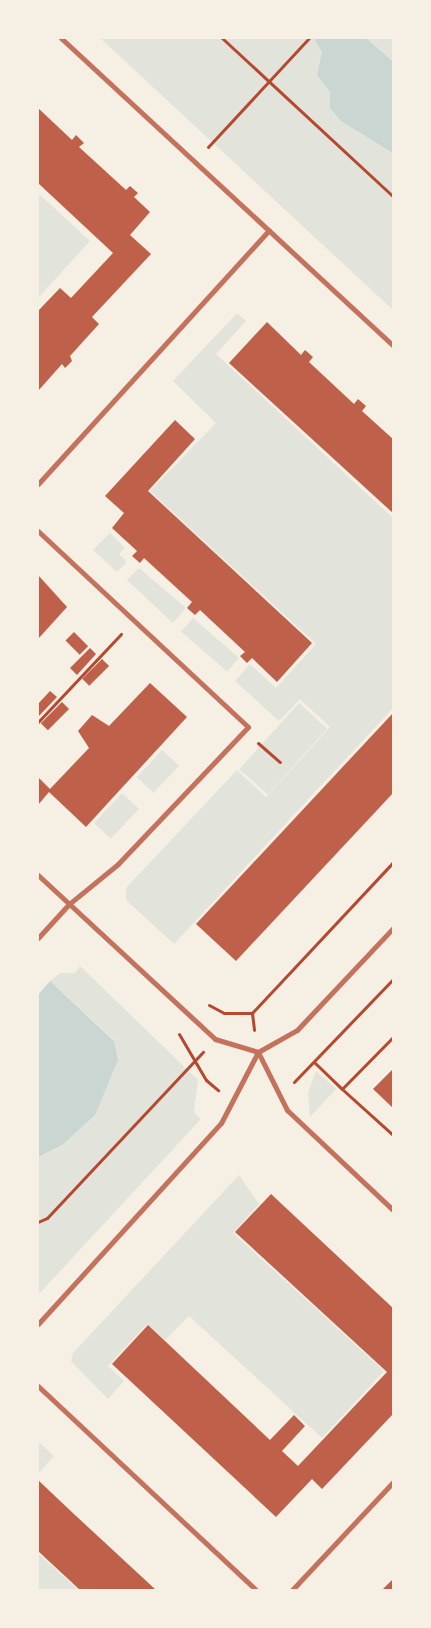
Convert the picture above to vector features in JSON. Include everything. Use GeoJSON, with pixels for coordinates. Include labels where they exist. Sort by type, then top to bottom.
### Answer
{"type":"FeatureCollection","features":[{"type":"Feature","properties":{"kind":"street"},"geometry":{"type":"LineString","coordinates":[[62,38],[394,346]]}},
{"type":"Feature","properties":{"kind":"street"},"geometry":{"type":"LineString","coordinates":[[38,484],[269,230]]}},
{"type":"Feature","properties":{"kind":"street"},"geometry":{"type":"LineString","coordinates":[[38,531],[248,727],[118,864],[69,904],[38,938]]}},
{"type":"Feature","properties":{"kind":"street"},"geometry":{"type":"LineString","coordinates":[[38,875],[216,1039],[258,1052],[287,1110],[394,1211]]}},
{"type":"Feature","properties":{"kind":"street"},"geometry":{"type":"LineString","coordinates":[[38,1324],[221,1123],[237,1096],[258,1052],[297,1030],[394,927]]}},
{"type":"Feature","properties":{"kind":"street"},"geometry":{"type":"LineString","coordinates":[[38,1386],[256,1590]]}},
{"type":"Feature","properties":{"kind":"street"},"geometry":{"type":"LineString","coordinates":[[292,1590],[394,1481]]}},
{"type":"Feature","properties":{"kind":"path"},"geometry":{"type":"LineString","coordinates":[[222,38],[394,197]]}},
{"type":"Feature","properties":{"kind":"path"},"geometry":{"type":"LineString","coordinates":[[195,162],[268,80],[310,38]]}},
{"type":"Feature","properties":{"kind":"path"},"geometry":{"type":"LineString","coordinates":[[38,722],[133,620]]}},
{"type":"Feature","properties":{"kind":"path"},"geometry":{"type":"LineString","coordinates":[[245,731],[280,762]]}},
{"type":"Feature","properties":{"kind":"path"},"geometry":{"type":"LineString","coordinates":[[252,1013],[394,861]]}},
{"type":"Feature","properties":{"kind":"path"},"geometry":{"type":"LineString","coordinates":[[278,1091],[315,1063],[394,978]]}},
{"type":"Feature","properties":{"kind":"path"},"geometry":{"type":"LineString","coordinates":[[172,1000],[176,1026],[194,1062],[206,1080],[227,1096],[237,1096]]}},
{"type":"Feature","properties":{"kind":"path"},"geometry":{"type":"LineString","coordinates":[[342,1088],[394,1036]]}},
{"type":"Feature","properties":{"kind":"path"},"geometry":{"type":"LineString","coordinates":[[38,1222],[47,1218],[216,1039]]}},
{"type":"Feature","properties":{"kind":"path"},"geometry":{"type":"LineString","coordinates":[[315,1063],[394,1136]]}},
{"type":"Feature","properties":{"kind":"shaded area"},"geometry":{"type":"Polygon","coordinates":[[[100,38],[393,38],[393,310],[100,38]]]}},
{"type":"Feature","properties":{"kind":"shaded area"},"geometry":{"type":"Polygon","coordinates":[[[314,38],[366,38],[393,62],[393,153],[341,121],[330,108],[330,92],[317,75],[322,52],[314,38]]]}},
{"type":"Feature","properties":{"kind":"shaded area"},"geometry":{"type":"Polygon","coordinates":[[[38,193],[90,241],[38,298],[38,193]]]}},
{"type":"Feature","properties":{"kind":"shaded area"},"geometry":{"type":"Polygon","coordinates":[[[237,313],[246,321],[216,354],[393,518],[393,708],[174,944],[126,900],[126,888],[237,770],[266,797],[330,727],[300,699],[279,721],[235,681],[250,664],[276,688],[316,644],[150,491],[216,423],[173,381],[237,313]]]}},
{"type":"Feature","properties":{"kind":"shaded area"},"geometry":{"type":"Polygon","coordinates":[[[110,533],[125,548],[119,554],[127,562],[117,572],[93,550],[110,533]]]}},
{"type":"Feature","properties":{"kind":"shaded area"},"geometry":{"type":"Polygon","coordinates":[[[139,568],[186,608],[173,623],[127,580],[139,568]]]}},
{"type":"Feature","properties":{"kind":"shaded area"},"geometry":{"type":"Polygon","coordinates":[[[193,618],[239,658],[227,672],[181,632],[193,618]]]}},
{"type":"Feature","properties":{"kind":"shaded area"},"geometry":{"type":"Polygon","coordinates":[[[299,703],[327,728],[268,795],[239,769],[299,703]]]}},
{"type":"Feature","properties":{"kind":"shaded area"},"geometry":{"type":"Polygon","coordinates":[[[162,750],[179,766],[154,793],[137,777],[162,750]]]}},
{"type":"Feature","properties":{"kind":"shaded area"},"geometry":{"type":"Polygon","coordinates":[[[122,793],[139,809],[111,839],[94,823],[122,793]]]}},
{"type":"Feature","properties":{"kind":"shaded area"},"geometry":{"type":"Polygon","coordinates":[[[80,966],[198,1080],[194,1112],[201,1119],[38,1295],[38,1157],[62,1145],[114,1040],[50,981],[60,973],[75,973],[80,966]]]}},
{"type":"Feature","properties":{"kind":"shaded area"},"geometry":{"type":"Polygon","coordinates":[[[50,981],[114,1041],[118,1060],[95,1115],[62,1145],[38,1157],[38,995],[50,981]]]}},
{"type":"Feature","properties":{"kind":"shaded area"},"geometry":{"type":"Polygon","coordinates":[[[316,1071],[336,1089],[310,1117],[308,1093],[316,1071]]]}},
{"type":"Feature","properties":{"kind":"shaded area"},"geometry":{"type":"Polygon","coordinates":[[[239,1175],[259,1204],[233,1233],[384,1371],[322,1438],[189,1316],[165,1340],[147,1324],[108,1366],[124,1381],[108,1399],[71,1361],[73,1353],[239,1175]]]}},
{"type":"Feature","properties":{"kind":"shaded area"},"geometry":{"type":"Polygon","coordinates":[[[38,1441],[54,1456],[38,1474],[38,1441]]]}},
{"type":"Feature","properties":{"kind":"shaded area"},"geometry":{"type":"Polygon","coordinates":[[[38,1553],[78,1590],[38,1590],[38,1553]]]}},
{"type":"Feature","properties":{"kind":"building"},"geometry":{"type":"Polygon","coordinates":[[[38,108],[72,140],[76,135],[84,143],[79,147],[126,190],[130,186],[138,193],[134,197],[150,212],[130,235],[151,254],[92,317],[99,324],[70,356],[72,361],[65,368],[62,364],[38,391],[38,311],[60,288],[71,298],[113,253],[38,183],[38,108]]]}},
{"type":"Feature","properties":{"kind":"building"},"geometry":{"type":"Polygon","coordinates":[[[267,322],[301,355],[305,350],[313,357],[309,362],[354,404],[358,399],[366,406],[362,411],[394,440],[394,514],[229,363],[267,322]]]}},
{"type":"Feature","properties":{"kind":"building"},"geometry":{"type":"Polygon","coordinates":[[[175,420],[195,439],[148,491],[312,643],[277,682],[252,658],[247,663],[240,656],[245,652],[200,610],[195,615],[187,608],[192,602],[144,558],[140,563],[132,556],[137,551],[112,528],[124,513],[105,496],[175,420]]]}},
{"type":"Feature","properties":{"kind":"building"},"geometry":{"type":"Polygon","coordinates":[[[38,575],[67,607],[38,639],[38,575]]]}},
{"type":"Feature","properties":{"kind":"building"},"geometry":{"type":"Polygon","coordinates":[[[74,632],[88,646],[80,655],[66,640],[74,632]]]}},
{"type":"Feature","properties":{"kind":"building"},"geometry":{"type":"Polygon","coordinates":[[[90,648],[96,654],[77,675],[70,668],[90,648]]]}},
{"type":"Feature","properties":{"kind":"building"},"geometry":{"type":"Polygon","coordinates":[[[102,659],[109,666],[89,686],[82,679],[102,659]]]}},
{"type":"Feature","properties":{"kind":"building"},"geometry":{"type":"Polygon","coordinates":[[[150,683],[187,717],[86,827],[49,792],[38,805],[38,777],[50,789],[89,748],[78,731],[92,715],[109,726],[150,683]]]}},
{"type":"Feature","properties":{"kind":"building"},"geometry":{"type":"Polygon","coordinates":[[[50,691],[57,697],[38,717],[38,704],[50,691]]]}},
{"type":"Feature","properties":{"kind":"building"},"geometry":{"type":"Polygon","coordinates":[[[62,702],[69,709],[48,730],[41,723],[62,702]]]}},
{"type":"Feature","properties":{"kind":"building"},"geometry":{"type":"Polygon","coordinates":[[[394,712],[394,792],[236,961],[196,924],[394,712]]]}},
{"type":"Feature","properties":{"kind":"building"},"geometry":{"type":"Polygon","coordinates":[[[394,1068],[394,1109],[373,1089],[394,1068]]]}},
{"type":"Feature","properties":{"kind":"building"},"geometry":{"type":"Polygon","coordinates":[[[271,1194],[394,1309],[394,1413],[322,1489],[312,1479],[276,1517],[112,1364],[148,1325],[270,1440],[294,1415],[305,1426],[282,1451],[298,1466],[387,1372],[235,1232],[271,1194]]]}},
{"type":"Feature","properties":{"kind":"building"},"geometry":{"type":"Polygon","coordinates":[[[38,1480],[156,1590],[80,1590],[38,1551],[38,1480]]]}},
{"type":"Feature","properties":{"kind":"building"},"geometry":{"type":"Polygon","coordinates":[[[394,1578],[394,1590],[382,1590],[394,1578]]]}}]}
